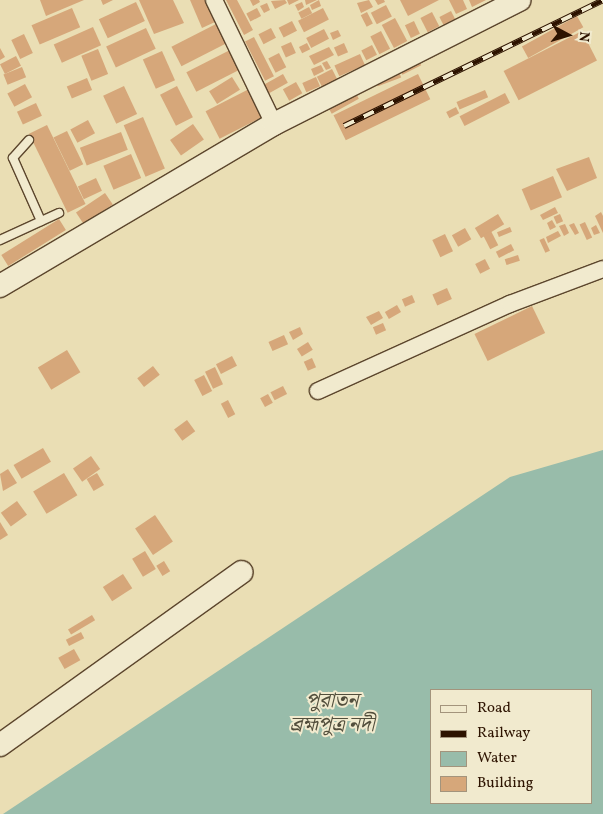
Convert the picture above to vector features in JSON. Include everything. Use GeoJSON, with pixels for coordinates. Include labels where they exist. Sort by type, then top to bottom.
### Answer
{"type":"FeatureCollection","features":[{"type":"Feature","properties":{"kind":"main road"},"geometry":{"type":"LineString","coordinates":[[0,286],[274,124],[519,0]]}},
{"type":"Feature","properties":{"kind":"main road"},"geometry":{"type":"LineString","coordinates":[[0,745],[242,572]]}},
{"type":"Feature","properties":{"kind":"street"},"geometry":{"type":"LineString","coordinates":[[214,0],[274,124]]}},
{"type":"Feature","properties":{"kind":"street"},"geometry":{"type":"LineString","coordinates":[[318,391],[510,304],[603,269]]}},
{"type":"Feature","properties":{"kind":"lane"},"geometry":{"type":"LineString","coordinates":[[29,140],[17,148],[13,158],[41,221]]}},
{"type":"Feature","properties":{"kind":"lane"},"geometry":{"type":"LineString","coordinates":[[0,240],[58,213]]}},
{"type":"Feature","properties":{"kind":"water","name":"পুরাতন ব্রহ্মপুত্র নদী"},"geometry":{"type":"Polygon","coordinates":[[[603,450],[603,814],[3,814],[510,477],[603,450]]]}},
{"type":"Feature","properties":{"kind":"building"},"geometry":{"type":"Polygon","coordinates":[[[40,0],[84,0],[46,16],[40,0]]]}},
{"type":"Feature","properties":{"kind":"building"},"geometry":{"type":"Polygon","coordinates":[[[101,0],[113,0],[103,5],[101,0]]]}},
{"type":"Feature","properties":{"kind":"building"},"geometry":{"type":"Polygon","coordinates":[[[139,0],[173,0],[184,23],[154,34],[139,0]]]}},
{"type":"Feature","properties":{"kind":"building"},"geometry":{"type":"Polygon","coordinates":[[[190,0],[205,0],[215,22],[202,28],[190,0]]]}},
{"type":"Feature","properties":{"kind":"building"},"geometry":{"type":"Polygon","coordinates":[[[226,0],[237,0],[253,30],[244,35],[226,0]]]}},
{"type":"Feature","properties":{"kind":"building"},"geometry":{"type":"Polygon","coordinates":[[[250,0],[259,0],[260,2],[253,6],[250,0]]]}},
{"type":"Feature","properties":{"kind":"building"},"geometry":{"type":"Polygon","coordinates":[[[285,0],[287,3],[275,9],[271,1],[285,0]]]}},
{"type":"Feature","properties":{"kind":"building"},"geometry":{"type":"Polygon","coordinates":[[[287,0],[299,0],[289,5],[287,0]]]}},
{"type":"Feature","properties":{"kind":"building"},"geometry":{"type":"Polygon","coordinates":[[[305,0],[317,0],[306,5],[305,0]]]}},
{"type":"Feature","properties":{"kind":"building"},"geometry":{"type":"Polygon","coordinates":[[[319,0],[321,6],[312,10],[310,5],[319,0]]]}},
{"type":"Feature","properties":{"kind":"building"},"geometry":{"type":"Polygon","coordinates":[[[369,0],[373,7],[361,13],[357,3],[369,0]]]}},
{"type":"Feature","properties":{"kind":"building"},"geometry":{"type":"Polygon","coordinates":[[[375,0],[384,0],[385,2],[378,5],[375,0]]]}},
{"type":"Feature","properties":{"kind":"building"},"geometry":{"type":"Polygon","coordinates":[[[400,0],[439,0],[408,16],[400,0]]]}},
{"type":"Feature","properties":{"kind":"building"},"geometry":{"type":"Polygon","coordinates":[[[449,0],[463,0],[467,9],[456,14],[449,0]]]}},
{"type":"Feature","properties":{"kind":"building"},"geometry":{"type":"Polygon","coordinates":[[[469,0],[486,0],[472,7],[469,0]]]}},
{"type":"Feature","properties":{"kind":"building"},"geometry":{"type":"Polygon","coordinates":[[[136,2],[145,21],[108,38],[99,19],[136,2]]]}},
{"type":"Feature","properties":{"kind":"building"},"geometry":{"type":"Polygon","coordinates":[[[302,2],[304,7],[298,11],[295,5],[302,2]]]}},
{"type":"Feature","properties":{"kind":"building"},"geometry":{"type":"Polygon","coordinates":[[[267,3],[270,10],[264,13],[260,6],[267,3]]]}},
{"type":"Feature","properties":{"kind":"building"},"geometry":{"type":"Polygon","coordinates":[[[386,5],[392,17],[377,24],[371,13],[386,5]]]}},
{"type":"Feature","properties":{"kind":"building"},"geometry":{"type":"Polygon","coordinates":[[[309,7],[312,13],[301,19],[298,12],[309,7]]]}},
{"type":"Feature","properties":{"kind":"building"},"geometry":{"type":"Polygon","coordinates":[[[72,8],[80,27],[40,45],[31,25],[72,8]]]}},
{"type":"Feature","properties":{"kind":"building"},"geometry":{"type":"Polygon","coordinates":[[[257,8],[261,16],[250,21],[246,13],[257,8]]]}},
{"type":"Feature","properties":{"kind":"building"},"geometry":{"type":"Polygon","coordinates":[[[323,8],[329,20],[304,32],[298,21],[323,8]]]}},
{"type":"Feature","properties":{"kind":"building"},"geometry":{"type":"Polygon","coordinates":[[[451,11],[455,19],[444,25],[439,17],[451,11]]]}},
{"type":"Feature","properties":{"kind":"building"},"geometry":{"type":"Polygon","coordinates":[[[367,12],[373,24],[367,27],[361,15],[367,12]]]}},
{"type":"Feature","properties":{"kind":"building"},"geometry":{"type":"Polygon","coordinates":[[[432,12],[439,26],[428,32],[420,18],[432,12]]]}},
{"type":"Feature","properties":{"kind":"building"},"geometry":{"type":"Polygon","coordinates":[[[577,16],[583,27],[528,58],[522,47],[577,16]]]}},
{"type":"Feature","properties":{"kind":"building"},"geometry":{"type":"Polygon","coordinates":[[[395,18],[407,41],[394,48],[382,25],[395,18]]]}},
{"type":"Feature","properties":{"kind":"building"},"geometry":{"type":"Polygon","coordinates":[[[292,21],[297,31],[284,38],[279,28],[292,21]]]}},
{"type":"Feature","properties":{"kind":"building"},"geometry":{"type":"Polygon","coordinates":[[[414,21],[420,34],[411,38],[405,25],[414,21]]]}},
{"type":"Feature","properties":{"kind":"building"},"geometry":{"type":"Polygon","coordinates":[[[216,24],[226,44],[181,66],[171,47],[216,24]]]}},
{"type":"Feature","properties":{"kind":"building"},"geometry":{"type":"Polygon","coordinates":[[[93,27],[101,45],[62,63],[54,44],[93,27]]]}},
{"type":"Feature","properties":{"kind":"building"},"geometry":{"type":"Polygon","coordinates":[[[146,28],[156,49],[116,67],[106,47],[146,28]]]}},
{"type":"Feature","properties":{"kind":"building"},"geometry":{"type":"Polygon","coordinates":[[[271,28],[276,38],[264,44],[259,34],[271,28]]]}},
{"type":"Feature","properties":{"kind":"building"},"geometry":{"type":"Polygon","coordinates":[[[324,29],[329,39],[311,48],[306,38],[324,29]]]}},
{"type":"Feature","properties":{"kind":"building"},"geometry":{"type":"Polygon","coordinates":[[[338,30],[341,36],[333,40],[330,33],[338,30]]]}},
{"type":"Feature","properties":{"kind":"building"},"geometry":{"type":"Polygon","coordinates":[[[381,31],[390,49],[379,54],[370,36],[381,31]]]}},
{"type":"Feature","properties":{"kind":"building"},"geometry":{"type":"Polygon","coordinates":[[[582,31],[597,60],[519,100],[504,71],[582,31]]]}},
{"type":"Feature","properties":{"kind":"building"},"geometry":{"type":"Polygon","coordinates":[[[24,34],[33,53],[20,59],[11,40],[24,34]]]}},
{"type":"Feature","properties":{"kind":"building"},"geometry":{"type":"Polygon","coordinates":[[[254,37],[274,76],[265,81],[245,42],[254,37]]]}},
{"type":"Feature","properties":{"kind":"building"},"geometry":{"type":"Polygon","coordinates":[[[291,42],[296,53],[286,57],[281,46],[291,42]]]}},
{"type":"Feature","properties":{"kind":"building"},"geometry":{"type":"Polygon","coordinates":[[[307,43],[310,49],[302,53],[299,47],[307,43]]]}},
{"type":"Feature","properties":{"kind":"building"},"geometry":{"type":"Polygon","coordinates":[[[344,43],[348,52],[338,57],[334,47],[344,43]]]}},
{"type":"Feature","properties":{"kind":"building"},"geometry":{"type":"Polygon","coordinates":[[[372,45],[377,55],[366,60],[361,50],[372,45]]]}},
{"type":"Feature","properties":{"kind":"building"},"geometry":{"type":"Polygon","coordinates":[[[329,47],[334,55],[314,65],[309,56],[329,47]]]}},
{"type":"Feature","properties":{"kind":"building"},"geometry":{"type":"Polygon","coordinates":[[[0,48],[5,57],[0,60],[0,48]]]}},
{"type":"Feature","properties":{"kind":"building"},"geometry":{"type":"Polygon","coordinates":[[[98,49],[108,74],[91,81],[81,56],[98,49]]]}},
{"type":"Feature","properties":{"kind":"building"},"geometry":{"type":"Polygon","coordinates":[[[230,50],[240,70],[196,92],[186,72],[230,50]]]}},
{"type":"Feature","properties":{"kind":"building"},"geometry":{"type":"Polygon","coordinates":[[[162,51],[175,80],[156,89],[143,60],[162,51]]]}},
{"type":"Feature","properties":{"kind":"building"},"geometry":{"type":"Polygon","coordinates":[[[279,53],[286,67],[276,73],[268,58],[279,53]]]}},
{"type":"Feature","properties":{"kind":"building"},"geometry":{"type":"Polygon","coordinates":[[[360,54],[365,65],[339,76],[334,65],[360,54]]]}},
{"type":"Feature","properties":{"kind":"building"},"geometry":{"type":"Polygon","coordinates":[[[16,56],[21,66],[5,74],[0,64],[16,56]]]}},
{"type":"Feature","properties":{"kind":"building"},"geometry":{"type":"Polygon","coordinates":[[[418,59],[421,65],[402,75],[399,69],[418,59]]]}},
{"type":"Feature","properties":{"kind":"building"},"geometry":{"type":"Polygon","coordinates":[[[327,61],[331,68],[326,70],[322,63],[327,61]]]}},
{"type":"Feature","properties":{"kind":"building"},"geometry":{"type":"Polygon","coordinates":[[[321,65],[324,71],[314,76],[311,69],[321,65]]]}},
{"type":"Feature","properties":{"kind":"building"},"geometry":{"type":"Polygon","coordinates":[[[22,67],[26,77],[8,85],[3,74],[22,67]]]}},
{"type":"Feature","properties":{"kind":"building"},"geometry":{"type":"Polygon","coordinates":[[[332,69],[337,79],[322,87],[317,77],[332,69]]]}},
{"type":"Feature","properties":{"kind":"building"},"geometry":{"type":"Polygon","coordinates":[[[398,69],[401,77],[378,86],[375,78],[398,69]]]}},
{"type":"Feature","properties":{"kind":"building"},"geometry":{"type":"Polygon","coordinates":[[[283,74],[288,83],[267,94],[262,86],[283,74]]]}},
{"type":"Feature","properties":{"kind":"building"},"geometry":{"type":"Polygon","coordinates":[[[418,74],[430,99],[346,140],[334,115],[418,74]]]}},
{"type":"Feature","properties":{"kind":"building"},"geometry":{"type":"Polygon","coordinates":[[[232,77],[240,90],[217,104],[209,91],[232,77]]]}},
{"type":"Feature","properties":{"kind":"building"},"geometry":{"type":"Polygon","coordinates":[[[316,77],[320,86],[306,92],[302,83],[316,77]]]}},
{"type":"Feature","properties":{"kind":"building"},"geometry":{"type":"Polygon","coordinates":[[[87,78],[92,90],[72,99],[67,87],[87,78]]]}},
{"type":"Feature","properties":{"kind":"building"},"geometry":{"type":"Polygon","coordinates":[[[296,82],[302,93],[289,101],[283,89],[296,82]]]}},
{"type":"Feature","properties":{"kind":"building"},"geometry":{"type":"Polygon","coordinates":[[[25,84],[32,97],[14,107],[7,93],[25,84]]]}},
{"type":"Feature","properties":{"kind":"building"},"geometry":{"type":"Polygon","coordinates":[[[124,86],[137,114],[116,124],[103,96],[124,86]]]}},
{"type":"Feature","properties":{"kind":"building"},"geometry":{"type":"Polygon","coordinates":[[[177,86],[193,117],[176,126],[160,95],[177,86]]]}},
{"type":"Feature","properties":{"kind":"building"},"geometry":{"type":"Polygon","coordinates":[[[251,88],[265,116],[220,139],[206,111],[251,88]]]}},
{"type":"Feature","properties":{"kind":"building"},"geometry":{"type":"Polygon","coordinates":[[[354,90],[359,99],[332,114],[327,105],[354,90]]]}},
{"type":"Feature","properties":{"kind":"building"},"geometry":{"type":"Polygon","coordinates":[[[485,90],[488,97],[460,109],[456,102],[485,90]]]}},
{"type":"Feature","properties":{"kind":"building"},"geometry":{"type":"Polygon","coordinates":[[[505,93],[510,103],[465,126],[460,116],[505,93]]]}},
{"type":"Feature","properties":{"kind":"building"},"geometry":{"type":"Polygon","coordinates":[[[36,103],[42,116],[23,125],[17,112],[36,103]]]}},
{"type":"Feature","properties":{"kind":"building"},"geometry":{"type":"Polygon","coordinates":[[[456,107],[459,113],[449,118],[446,112],[456,107]]]}},
{"type":"Feature","properties":{"kind":"building"},"geometry":{"type":"Polygon","coordinates":[[[143,117],[165,169],[146,177],[124,125],[143,117]]]}},
{"type":"Feature","properties":{"kind":"building"},"geometry":{"type":"Polygon","coordinates":[[[88,120],[95,133],[77,143],[70,129],[88,120]]]}},
{"type":"Feature","properties":{"kind":"building"},"geometry":{"type":"Polygon","coordinates":[[[193,124],[204,140],[181,156],[170,140],[193,124]]]}},
{"type":"Feature","properties":{"kind":"building"},"geometry":{"type":"Polygon","coordinates":[[[47,125],[86,204],[68,213],[29,134],[47,125]]]}},
{"type":"Feature","properties":{"kind":"building"},"geometry":{"type":"Polygon","coordinates":[[[67,131],[83,164],[70,171],[54,138],[67,131]]]}},
{"type":"Feature","properties":{"kind":"building"},"geometry":{"type":"Polygon","coordinates":[[[121,132],[128,150],[87,166],[80,148],[121,132]]]}},
{"type":"Feature","properties":{"kind":"building"},"geometry":{"type":"Polygon","coordinates":[[[131,154],[141,178],[114,190],[103,166],[131,154]]]}},
{"type":"Feature","properties":{"kind":"building"},"geometry":{"type":"Polygon","coordinates":[[[589,157],[597,178],[567,191],[556,169],[589,157]]]}},
{"type":"Feature","properties":{"kind":"building"},"geometry":{"type":"Polygon","coordinates":[[[553,176],[562,197],[531,210],[522,189],[553,176]]]}},
{"type":"Feature","properties":{"kind":"building"},"geometry":{"type":"Polygon","coordinates":[[[96,178],[102,191],[84,199],[78,186],[96,178]]]}},
{"type":"Feature","properties":{"kind":"building"},"geometry":{"type":"Polygon","coordinates":[[[105,193],[113,205],[84,224],[76,213],[105,193]]]}},
{"type":"Feature","properties":{"kind":"building"},"geometry":{"type":"Polygon","coordinates":[[[555,207],[558,213],[543,220],[540,215],[555,207]]]}},
{"type":"Feature","properties":{"kind":"building"},"geometry":{"type":"Polygon","coordinates":[[[601,212],[603,216],[603,233],[595,216],[601,212]]]}},
{"type":"Feature","properties":{"kind":"building"},"geometry":{"type":"Polygon","coordinates":[[[498,214],[504,224],[481,238],[475,228],[498,214]]]}},
{"type":"Feature","properties":{"kind":"building"},"geometry":{"type":"Polygon","coordinates":[[[560,214],[563,221],[557,224],[554,217],[560,214]]]}},
{"type":"Feature","properties":{"kind":"building"},"geometry":{"type":"Polygon","coordinates":[[[59,219],[66,230],[8,266],[1,255],[59,219]]]}},
{"type":"Feature","properties":{"kind":"building"},"geometry":{"type":"Polygon","coordinates":[[[552,220],[556,227],[550,230],[547,223],[552,220]]]}},
{"type":"Feature","properties":{"kind":"building"},"geometry":{"type":"Polygon","coordinates":[[[585,222],[592,237],[587,240],[580,225],[585,222]]]}},
{"type":"Feature","properties":{"kind":"building"},"geometry":{"type":"Polygon","coordinates":[[[574,223],[579,233],[575,235],[569,225],[574,223]]]}},
{"type":"Feature","properties":{"kind":"building"},"geometry":{"type":"Polygon","coordinates":[[[565,224],[569,233],[564,236],[559,226],[565,224]]]}},
{"type":"Feature","properties":{"kind":"building"},"geometry":{"type":"Polygon","coordinates":[[[596,225],[600,233],[594,235],[591,228],[596,225]]]}},
{"type":"Feature","properties":{"kind":"building"},"geometry":{"type":"Polygon","coordinates":[[[510,227],[512,232],[499,237],[497,232],[510,227]]]}},
{"type":"Feature","properties":{"kind":"building"},"geometry":{"type":"Polygon","coordinates":[[[465,228],[471,239],[458,247],[452,235],[465,228]]]}},
{"type":"Feature","properties":{"kind":"building"},"geometry":{"type":"Polygon","coordinates":[[[491,231],[498,245],[490,249],[483,235],[491,231]]]}},
{"type":"Feature","properties":{"kind":"building"},"geometry":{"type":"Polygon","coordinates":[[[558,231],[561,236],[548,243],[546,237],[558,231]]]}},
{"type":"Feature","properties":{"kind":"building"},"geometry":{"type":"Polygon","coordinates":[[[445,234],[453,251],[440,257],[432,240],[445,234]]]}},
{"type":"Feature","properties":{"kind":"building"},"geometry":{"type":"Polygon","coordinates":[[[544,238],[550,251],[545,253],[539,240],[544,238]]]}},
{"type":"Feature","properties":{"kind":"building"},"geometry":{"type":"Polygon","coordinates":[[[511,244],[514,250],[499,258],[496,252],[511,244]]]}},
{"type":"Feature","properties":{"kind":"building"},"geometry":{"type":"Polygon","coordinates":[[[518,255],[520,261],[507,265],[505,259],[518,255]]]}},
{"type":"Feature","properties":{"kind":"building"},"geometry":{"type":"Polygon","coordinates":[[[485,259],[490,269],[480,274],[475,264],[485,259]]]}},
{"type":"Feature","properties":{"kind":"building"},"geometry":{"type":"Polygon","coordinates":[[[447,288],[452,299],[437,305],[432,295],[447,288]]]}},
{"type":"Feature","properties":{"kind":"building"},"geometry":{"type":"Polygon","coordinates":[[[412,295],[415,302],[405,307],[402,299],[412,295]]]}},
{"type":"Feature","properties":{"kind":"building"},"geometry":{"type":"Polygon","coordinates":[[[397,305],[401,312],[389,319],[385,312],[397,305]]]}},
{"type":"Feature","properties":{"kind":"building"},"geometry":{"type":"Polygon","coordinates":[[[532,306],[545,333],[488,361],[474,334],[532,306]]]}},
{"type":"Feature","properties":{"kind":"building"},"geometry":{"type":"Polygon","coordinates":[[[379,311],[383,318],[371,325],[366,317],[379,311]]]}},
{"type":"Feature","properties":{"kind":"building"},"geometry":{"type":"Polygon","coordinates":[[[383,323],[386,330],[376,335],[373,327],[383,323]]]}},
{"type":"Feature","properties":{"kind":"building"},"geometry":{"type":"Polygon","coordinates":[[[300,327],[303,334],[293,340],[289,332],[300,327]]]}},
{"type":"Feature","properties":{"kind":"building"},"geometry":{"type":"Polygon","coordinates":[[[284,335],[288,344],[273,351],[268,342],[284,335]]]}},
{"type":"Feature","properties":{"kind":"building"},"geometry":{"type":"Polygon","coordinates":[[[308,342],[313,350],[302,357],[297,349],[308,342]]]}},
{"type":"Feature","properties":{"kind":"building"},"geometry":{"type":"Polygon","coordinates":[[[67,350],[80,372],[51,390],[38,368],[67,350]]]}},
{"type":"Feature","properties":{"kind":"building"},"geometry":{"type":"Polygon","coordinates":[[[232,356],[237,366],[221,374],[216,364],[232,356]]]}},
{"type":"Feature","properties":{"kind":"building"},"geometry":{"type":"Polygon","coordinates":[[[312,358],[316,367],[308,371],[304,362],[312,358]]]}},
{"type":"Feature","properties":{"kind":"building"},"geometry":{"type":"Polygon","coordinates":[[[153,366],[160,375],[144,387],[137,378],[153,366]]]}},
{"type":"Feature","properties":{"kind":"building"},"geometry":{"type":"Polygon","coordinates":[[[215,367],[223,384],[213,389],[205,372],[215,367]]]}},
{"type":"Feature","properties":{"kind":"building"},"geometry":{"type":"Polygon","coordinates":[[[204,375],[212,391],[202,396],[194,380],[204,375]]]}},
{"type":"Feature","properties":{"kind":"building"},"geometry":{"type":"Polygon","coordinates":[[[283,386],[287,394],[275,400],[271,392],[283,386]]]}},
{"type":"Feature","properties":{"kind":"building"},"geometry":{"type":"Polygon","coordinates":[[[268,394],[273,403],[265,407],[260,398],[268,394]]]}},
{"type":"Feature","properties":{"kind":"building"},"geometry":{"type":"Polygon","coordinates":[[[228,400],[235,414],[228,418],[221,404],[228,400]]]}},
{"type":"Feature","properties":{"kind":"building"},"geometry":{"type":"Polygon","coordinates":[[[187,420],[195,431],[182,441],[174,429],[187,420]]]}},
{"type":"Feature","properties":{"kind":"building"},"geometry":{"type":"Polygon","coordinates":[[[43,448],[51,462],[22,479],[14,465],[43,448]]]}},
{"type":"Feature","properties":{"kind":"building"},"geometry":{"type":"Polygon","coordinates":[[[91,456],[100,469],[82,482],[73,469],[91,456]]]}},
{"type":"Feature","properties":{"kind":"building"},"geometry":{"type":"Polygon","coordinates":[[[8,469],[17,483],[3,491],[0,474],[8,469]]]}},
{"type":"Feature","properties":{"kind":"building"},"geometry":{"type":"Polygon","coordinates":[[[64,473],[77,495],[47,514],[33,492],[64,473]]]}},
{"type":"Feature","properties":{"kind":"building"},"geometry":{"type":"Polygon","coordinates":[[[97,473],[104,485],[94,491],[87,479],[97,473]]]}},
{"type":"Feature","properties":{"kind":"building"},"geometry":{"type":"Polygon","coordinates":[[[17,501],[27,515],[11,527],[1,513],[17,501]]]}},
{"type":"Feature","properties":{"kind":"building"},"geometry":{"type":"Polygon","coordinates":[[[155,515],[173,542],[153,555],[135,528],[155,515]]]}},
{"type":"Feature","properties":{"kind":"building"},"geometry":{"type":"Polygon","coordinates":[[[0,522],[8,535],[0,540],[0,522]]]}},
{"type":"Feature","properties":{"kind":"building"},"geometry":{"type":"Polygon","coordinates":[[[145,551],[156,569],[143,577],[132,559],[145,551]]]}},
{"type":"Feature","properties":{"kind":"building"},"geometry":{"type":"Polygon","coordinates":[[[164,561],[170,571],[162,576],[156,566],[164,561]]]}},
{"type":"Feature","properties":{"kind":"building"},"geometry":{"type":"Polygon","coordinates":[[[123,574],[132,588],[112,601],[103,587],[123,574]]]}},
{"type":"Feature","properties":{"kind":"building"},"geometry":{"type":"Polygon","coordinates":[[[92,615],[95,620],[71,635],[68,629],[92,615]]]}},
{"type":"Feature","properties":{"kind":"building"},"geometry":{"type":"Polygon","coordinates":[[[81,632],[84,638],[69,646],[66,640],[81,632]]]}},
{"type":"Feature","properties":{"kind":"building"},"geometry":{"type":"Polygon","coordinates":[[[74,649],[80,660],[65,669],[58,658],[74,649]]]}},
{"type":"Feature","properties":{"kind":"railway"},"geometry":{"type":"LineString","coordinates":[[344,126],[603,0]]}}]}
